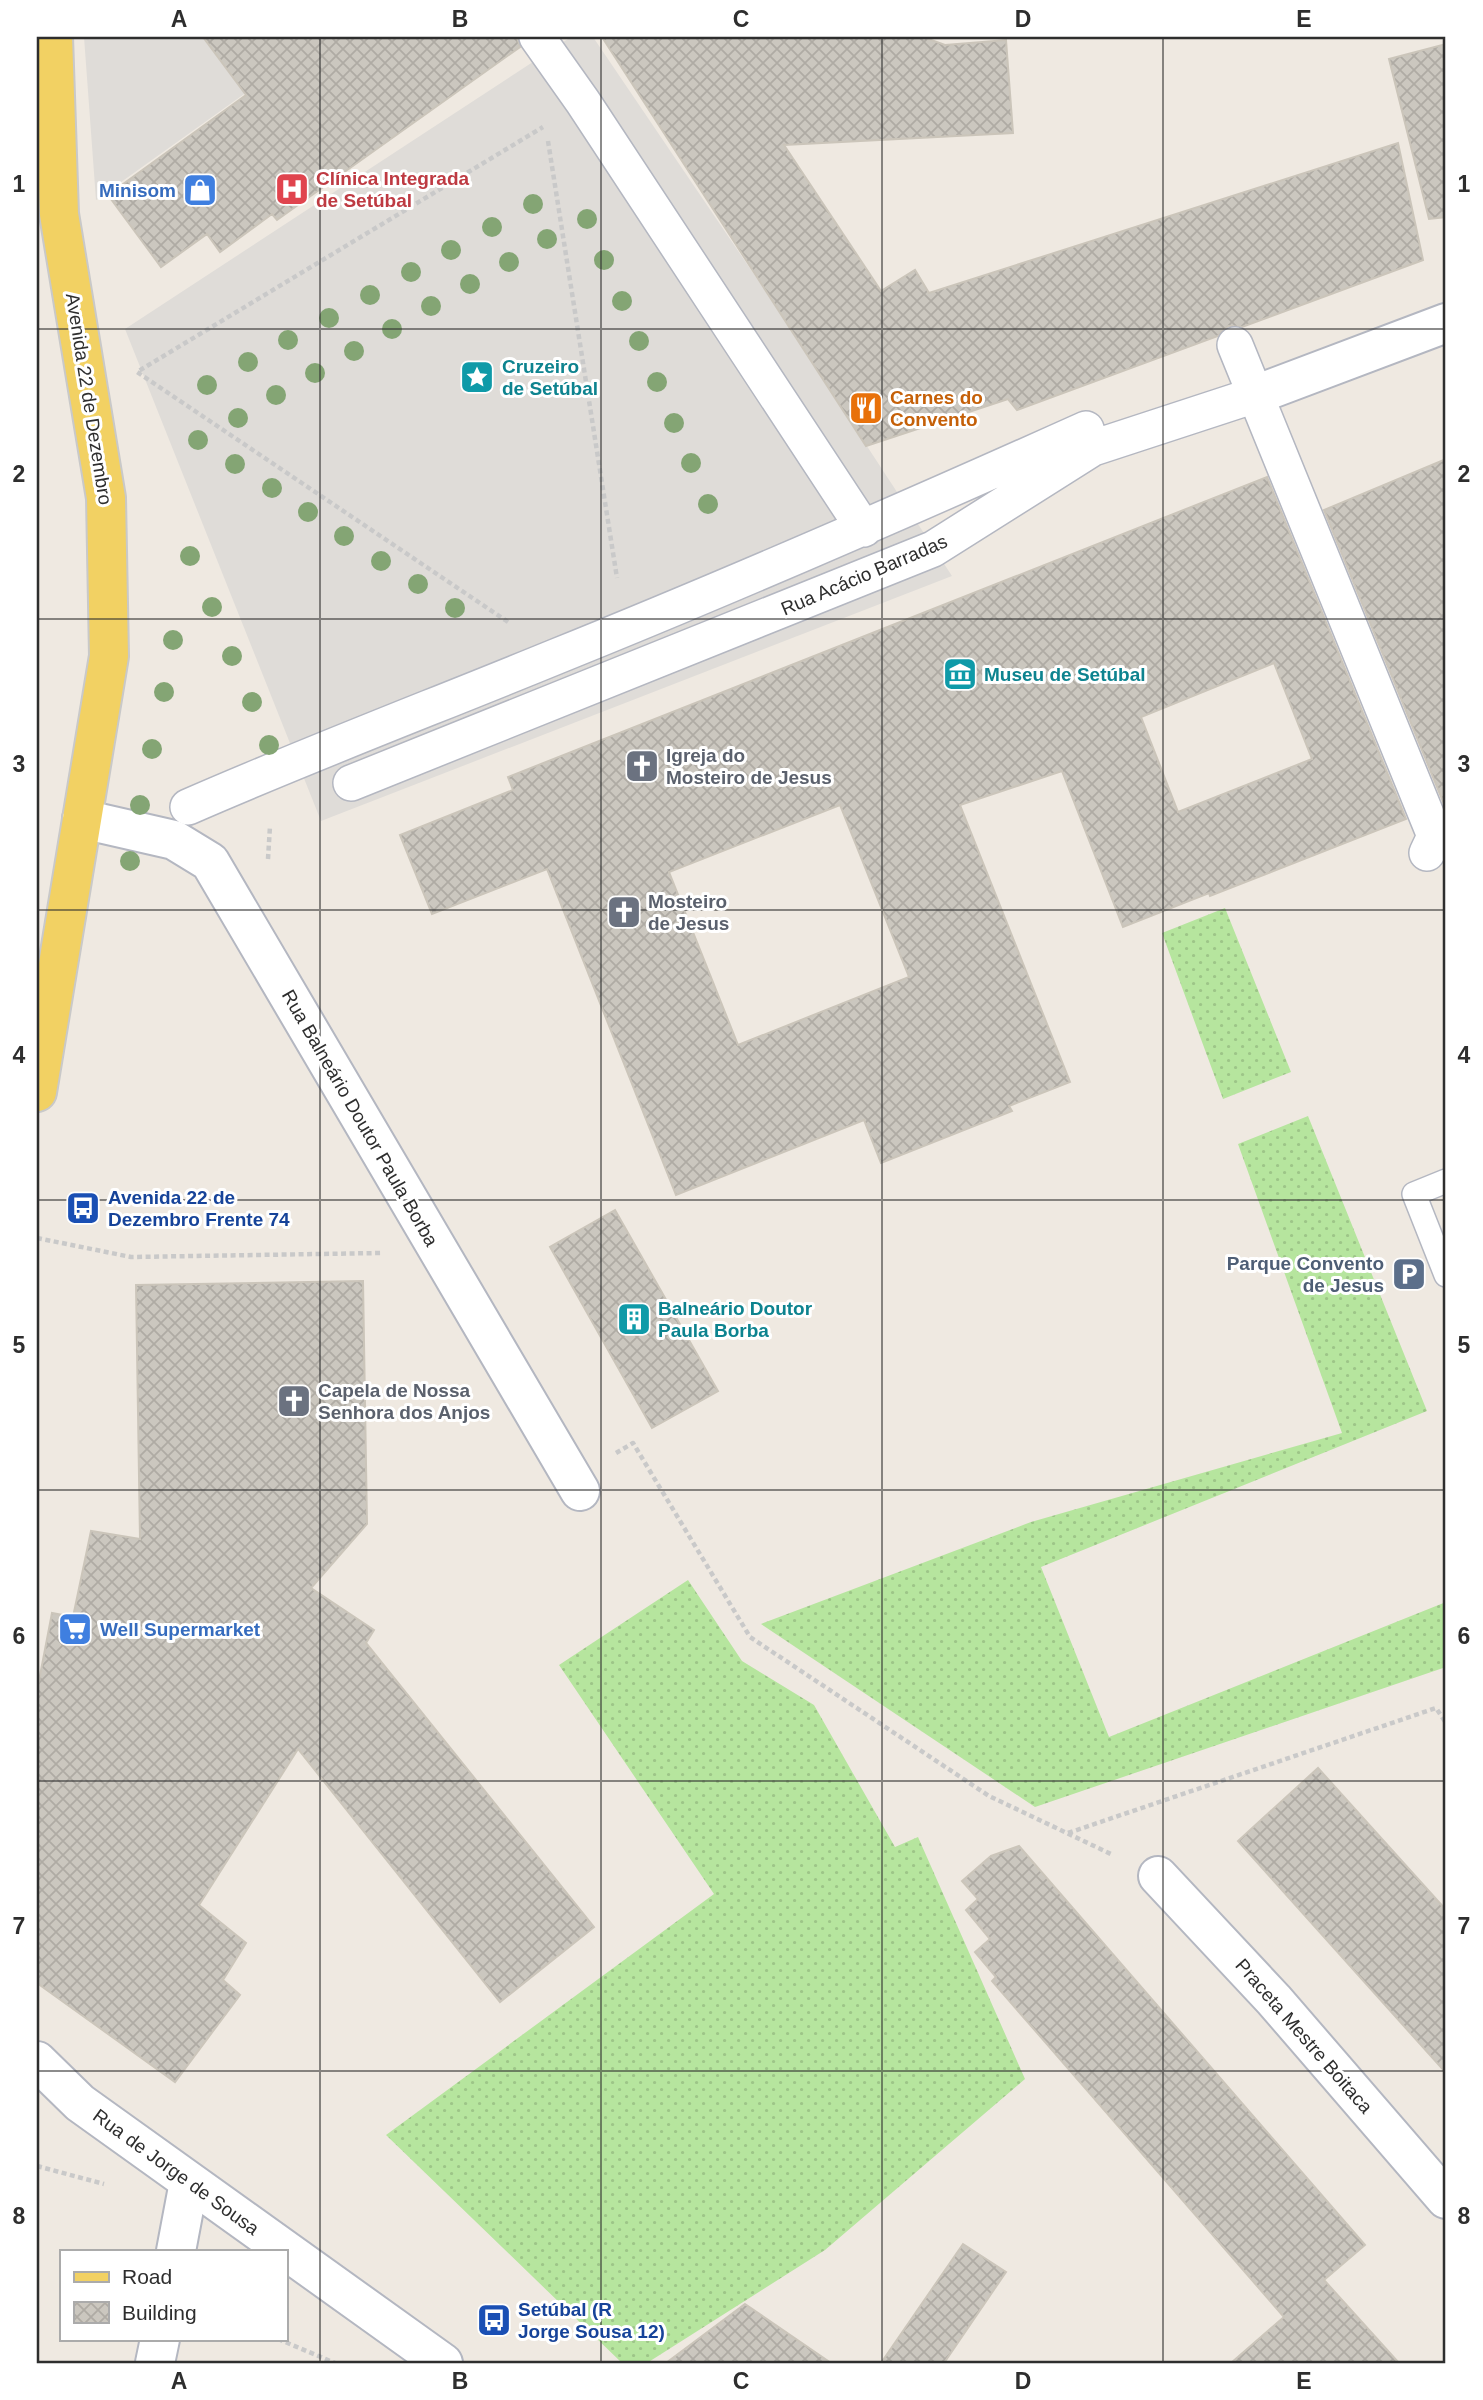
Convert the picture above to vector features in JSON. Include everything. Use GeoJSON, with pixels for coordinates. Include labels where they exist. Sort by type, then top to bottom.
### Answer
{"type":"FeatureCollection","features":[{"type":"Feature","properties":{"kind":"main road","name":"Avenida 22 de Dezembro"},"geometry":{"type":"LineString","coordinates":[[37,1092],[108,656],[106,498],[59,214],[54,37]]}},
{"type":"Feature","properties":{"kind":"street"},"geometry":{"type":"LineString","coordinates":[[537,37],[583,102],[864,529]]}},
{"type":"Feature","properties":{"kind":"street","name":"Rua Acácio Barradas"},"geometry":{"type":"LineString","coordinates":[[351,783],[933,549],[1093,448],[1255,395],[1446,323]]}},
{"type":"Feature","properties":{"kind":"street"},"geometry":{"type":"LineString","coordinates":[[1235,345],[1435,836],[1427,853]]}},
{"type":"Feature","properties":{"kind":"street"},"geometry":{"type":"LineString","coordinates":[[188,807],[288,763],[558,656],[864,529],[1086,429],[1093,448]]}},
{"type":"Feature","properties":{"kind":"street","name":"Rua Balneário Doutor Paula Borba"},"geometry":{"type":"LineString","coordinates":[[82,819],[174,840],[210,862],[438,1253],[577,1484]]}},
{"type":"Feature","properties":{"kind":"street","name":"Praceta Mestre Boitaca"},"geometry":{"type":"LineString","coordinates":[[1158,1876],[1274,2000],[1446,2199]]}},
{"type":"Feature","properties":{"kind":"street","name":"Rua de Jorge de Sousa"},"geometry":{"type":"LineString","coordinates":[[37,2061],[80,2103],[284,2250]]}},
{"type":"Feature","properties":{"kind":"street","name":"Rua de Jorge de Sousa"},"geometry":{"type":"LineString","coordinates":[[37,2098],[80,2103]]}},
{"type":"Feature","properties":{"kind":"street"},"geometry":{"type":"LineString","coordinates":[[176,2250],[189,2182]]}},
{"type":"Feature","properties":{"kind":"street","name":"Rua de Jorge de Sousa"},"geometry":{"type":"LineString","coordinates":[[287,2252],[443,2363]]}},
{"type":"Feature","properties":{"kind":"street"},"geometry":{"type":"LineString","coordinates":[[155,2363],[160,2340]]}},
{"type":"Feature","properties":{"kind":"lane"},"geometry":{"type":"LineString","coordinates":[[1446,1181],[1414,1194],[1446,1275]]}},
{"type":"Feature","properties":{"kind":"path"},"geometry":{"type":"LineString","coordinates":[[558,656],[137,372],[545,126],[625,628]]}},
{"type":"Feature","properties":{"kind":"path"},"geometry":{"type":"LineString","coordinates":[[37,1238],[131,1257],[438,1253]]}},
{"type":"Feature","properties":{"kind":"path"},"geometry":{"type":"LineString","coordinates":[[577,1484],[633,1443],[750,1637],[989,1796],[1158,1876]]}},
{"type":"Feature","properties":{"kind":"path"},"geometry":{"type":"LineString","coordinates":[[1068,1833],[1436,1708],[1446,1723]]}},
{"type":"Feature","properties":{"kind":"path"},"geometry":{"type":"LineString","coordinates":[[37,2166],[109,2185]]}},
{"type":"Feature","properties":{"kind":"path"},"geometry":{"type":"LineString","coordinates":[[280,2340],[335,2363]]}},
{"type":"Feature","properties":{"kind":"green space"},"geometry":{"type":"Polygon","coordinates":[[[1225,908],[1291,1072],[1223,1099],[1162,933],[1225,908]]]}},
{"type":"Feature","properties":{"kind":"green space"},"geometry":{"type":"Polygon","coordinates":[[[1308,1116],[1427,1411],[1041,1567],[1109,1737],[1446,1602],[1446,1667],[1035,1807],[761,1624],[1031,1522],[1342,1433],[1238,1144],[1308,1116]]]}},
{"type":"Feature","properties":{"kind":"green space"},"geometry":{"type":"Polygon","coordinates":[[[688,1580],[742,1661],[814,1705],[895,1847],[918,1837],[1025,2079],[825,2250],[647,2363],[622,2363],[386,2135],[714,1894],[559,1665],[688,1580]]]}},
{"type":"Feature","properties":{"kind":"shaded area"},"geometry":{"type":"Polygon","coordinates":[[[84,37],[203,37],[218,57],[245,37],[324,37],[96,200],[84,37]]]}},
{"type":"Feature","properties":{"kind":"shaded area"},"geometry":{"type":"Polygon","coordinates":[[[571,37],[593,37],[768,295],[952,576],[321,821],[125,329],[571,37]]]}},
{"type":"Feature","properties":{"kind":"building"},"geometry":{"type":"Polygon","coordinates":[[[203,37],[517,37],[520,47],[277,220],[272,214],[220,252],[207,234],[161,267],[108,195],[246,95],[203,37]]]}},
{"type":"Feature","properties":{"kind":"building"},"geometry":{"type":"Polygon","coordinates":[[[602,37],[923,37],[945,45],[1006,40],[1013,133],[784,145],[881,291],[915,270],[929,293],[1398,143],[1423,260],[1242,327],[1228,326],[1218,336],[1017,410],[1008,399],[866,446],[602,37]]]}},
{"type":"Feature","properties":{"kind":"building"},"geometry":{"type":"Polygon","coordinates":[[[1446,44],[1446,217],[1429,219],[1389,59],[1446,44]]]}},
{"type":"Feature","properties":{"kind":"building"},"geometry":{"type":"Polygon","coordinates":[[[1446,459],[1446,803],[1444,804],[1324,510],[1446,459]]]}},
{"type":"Feature","properties":{"kind":"building"},"geometry":{"type":"Polygon","coordinates":[[[1267,477],[1406,819],[1123,927],[1062,771],[960,805],[1070,1082],[1009,1106],[1012,1111],[881,1163],[864,1120],[676,1195],[547,869],[432,914],[400,835],[513,790],[508,777],[1267,477]],[[1274,663],[1141,717],[1178,812],[1312,759],[1274,663]],[[840,805],[669,872],[738,1045],[909,977],[840,805]]]}},
{"type":"Feature","properties":{"kind":"building","name":"Balneário Doutor Paula Borba"},"geometry":{"type":"Polygon","coordinates":[[[615,1210],[718,1391],[652,1428],[550,1247],[615,1210]]]}},
{"type":"Feature","properties":{"kind":"building"},"geometry":{"type":"Polygon","coordinates":[[[363,1281],[367,1524],[311,1588],[374,1630],[366,1643],[594,1927],[500,2002],[298,1749],[199,1905],[246,1943],[223,1980],[240,1995],[175,2082],[37,1983],[37,1691],[52,1613],[73,1617],[91,1531],[140,1539],[136,1285],[363,1281]]]}},
{"type":"Feature","properties":{"kind":"building"},"geometry":{"type":"Polygon","coordinates":[[[1318,1768],[1446,1910],[1446,2073],[1238,1841],[1318,1768]]]}},
{"type":"Feature","properties":{"kind":"building"},"geometry":{"type":"Polygon","coordinates":[[[1019,1846],[1365,2245],[1324,2280],[1399,2363],[1231,2363],[1284,2317],[992,1981],[996,1977],[975,1952],[990,1939],[966,1910],[978,1899],[962,1881],[991,1856],[1019,1846]]]}},
{"type":"Feature","properties":{"kind":"building"},"geometry":{"type":"Polygon","coordinates":[[[963,2244],[1006,2272],[944,2363],[881,2363],[963,2244]]]}},
{"type":"Feature","properties":{"kind":"building"},"geometry":{"type":"Polygon","coordinates":[[[745,2304],[831,2363],[666,2363],[745,2304]]]}},
{"type":"Feature","properties":{"kind":"place","name":"Clínica Integrada de Setúbal"},"geometry":{"type":"Point","coordinates":[292,189]}},
{"type":"Feature","properties":{"kind":"place","name":"Minisom"},"geometry":{"type":"Point","coordinates":[200,190]}},
{"type":"Feature","properties":{"kind":"place","name":"Cruzeiro de Setúbal"},"geometry":{"type":"Point","coordinates":[477,377]}},
{"type":"Feature","properties":{"kind":"place","name":"Carnes do Convento"},"geometry":{"type":"Point","coordinates":[866,408]}},
{"type":"Feature","properties":{"kind":"place","name":"Museu de Setúbal"},"geometry":{"type":"Point","coordinates":[960,674]}},
{"type":"Feature","properties":{"kind":"place","name":"Igreja do Mosteiro de Jesus"},"geometry":{"type":"Point","coordinates":[642,766]}},
{"type":"Feature","properties":{"kind":"place","name":"Mosteiro de Jesus"},"geometry":{"type":"Point","coordinates":[624,912]}},
{"type":"Feature","properties":{"kind":"place","name":"Avenida 22 de Dezembro Frente 74"},"geometry":{"type":"Point","coordinates":[83,1208]}},
{"type":"Feature","properties":{"kind":"place","name":"Parque Convento de Jesus"},"geometry":{"type":"Point","coordinates":[1409,1274]}},
{"type":"Feature","properties":{"kind":"place","name":"Balneário Doutor Paula Borba"},"geometry":{"type":"Point","coordinates":[634,1319]}},
{"type":"Feature","properties":{"kind":"place","name":"Capela de Nossa Senhora dos Anjos"},"geometry":{"type":"Point","coordinates":[294,1401]}},
{"type":"Feature","properties":{"kind":"place","name":"Well Supermarket"},"geometry":{"type":"Point","coordinates":[75,1629]}},
{"type":"Feature","properties":{"kind":"place","name":"Setúbal (R Jorge Sousa 12)"},"geometry":{"type":"Point","coordinates":[494,2320]}}]}
